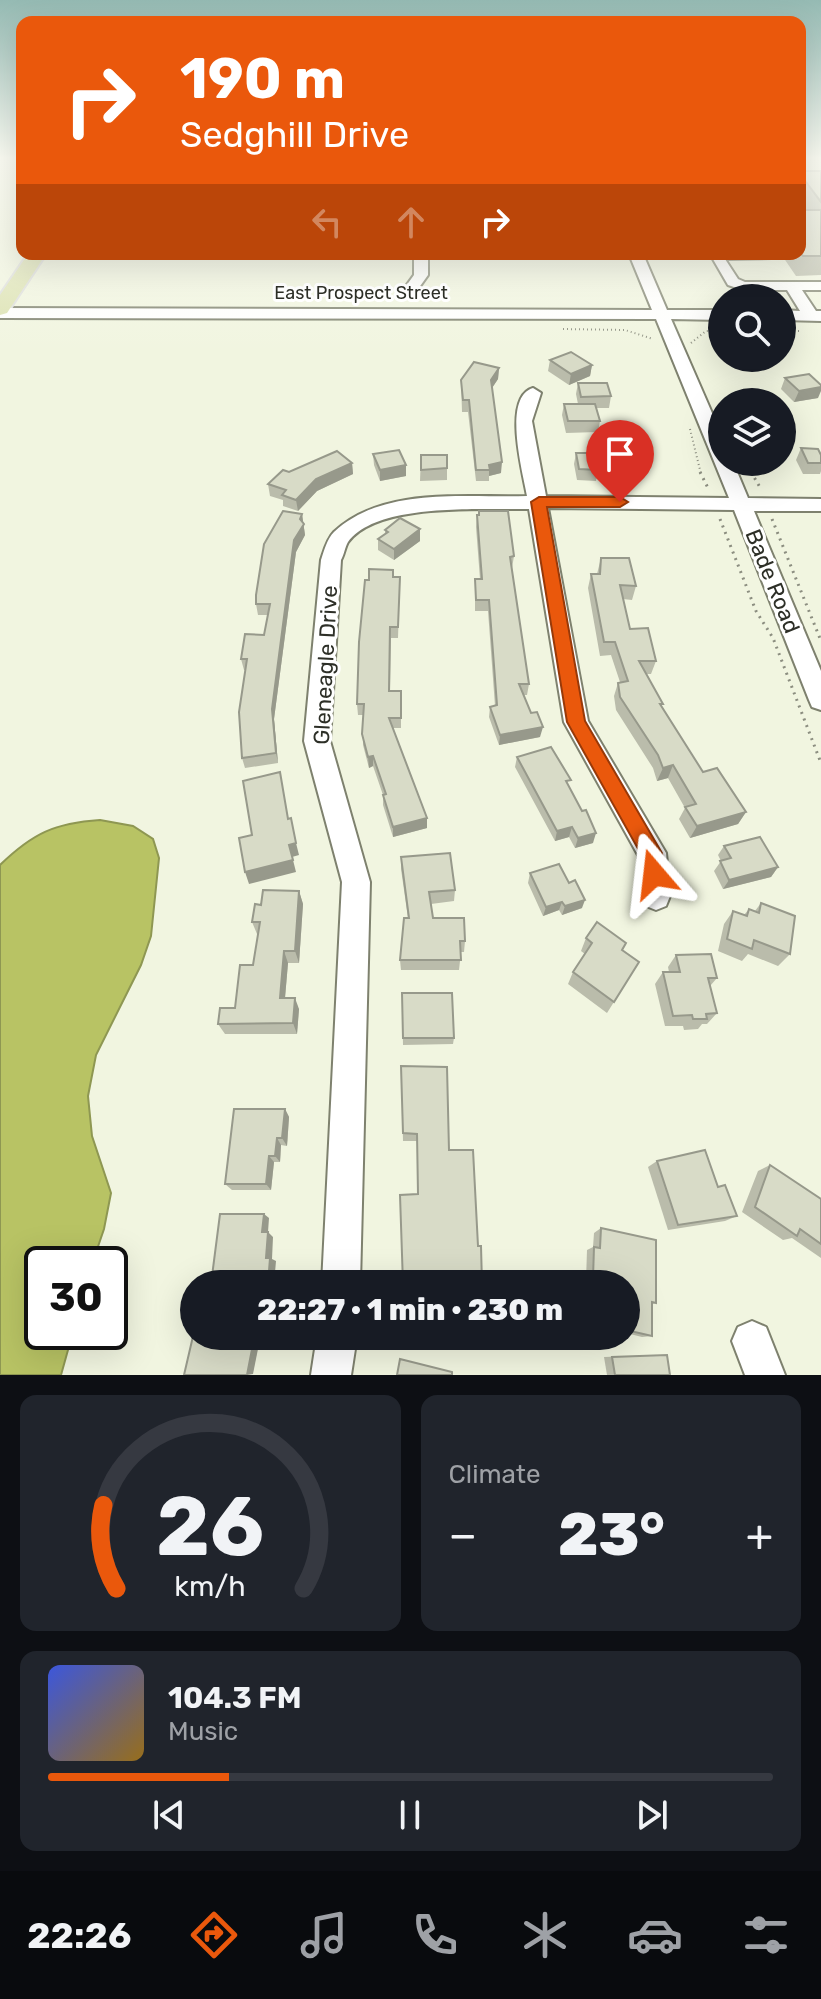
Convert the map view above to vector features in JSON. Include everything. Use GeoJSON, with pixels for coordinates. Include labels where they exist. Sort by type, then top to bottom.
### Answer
{"type":"FeatureCollection","features":[{"type":"Feature","properties":{"kind":"main road"},"geometry":{"type":"LineString","coordinates":[[0,311],[33,260]]}},
{"type":"Feature","properties":{"kind":"street"},"geometry":{"type":"LineString","coordinates":[[413,286],[421,275],[421,260]]}},
{"type":"Feature","properties":{"kind":"street","name":"Bade Road"},"geometry":{"type":"LineString","coordinates":[[639,260],[708,424]]}},
{"type":"Feature","properties":{"kind":"street"},"geometry":{"type":"LineString","coordinates":[[719,260],[733,282],[738,284]]}},
{"type":"Feature","properties":{"kind":"street"},"geometry":{"type":"LineString","coordinates":[[796,286],[821,286]]}},
{"type":"Feature","properties":{"kind":"street"},"geometry":{"type":"LineString","coordinates":[[796,291],[816,316]]}},
{"type":"Feature","properties":{"kind":"street","name":"East Prospect Street"},"geometry":{"type":"LineString","coordinates":[[0,311],[708,315]]}},
{"type":"Feature","properties":{"kind":"street"},"geometry":{"type":"LineString","coordinates":[[796,315],[816,316]]}},
{"type":"Feature","properties":{"kind":"street"},"geometry":{"type":"LineString","coordinates":[[533,393],[523,421],[576,722],[652,853],[656,896]]}},
{"type":"Feature","properties":{"kind":"street","name":"Bade Road"},"geometry":{"type":"LineString","coordinates":[[730,476],[821,700]]}},
{"type":"Feature","properties":{"kind":"street"},"geometry":{"type":"LineString","coordinates":[[738,496],[821,494]]}},
{"type":"Feature","properties":{"kind":"street"},"geometry":{"type":"LineString","coordinates":[[738,496],[821,505]]}},
{"type":"Feature","properties":{"kind":"street","name":"Gleneagle Drive"},"geometry":{"type":"LineString","coordinates":[[342,1270],[356,882],[317,741],[331,560],[340,538],[365,520],[404,506],[620,502],[738,496]]}},
{"type":"Feature","properties":{"kind":"street"},"geometry":{"type":"LineString","coordinates":[[331,1375],[335,1350]]}},
{"type":"Feature","properties":{"kind":"path"},"geometry":{"type":"LineString","coordinates":[[561,329],[625,330],[660,342]]}},
{"type":"Feature","properties":{"kind":"path"},"geometry":{"type":"LineString","coordinates":[[696,354],[691,342],[708,331]]}},
{"type":"Feature","properties":{"kind":"path"},"geometry":{"type":"LineString","coordinates":[[689,416],[702,478],[706,481]]}},
{"type":"Feature","properties":{"kind":"path"},"geometry":{"type":"LineString","coordinates":[[754,476],[759,483]]}},
{"type":"Feature","properties":{"kind":"path"},"geometry":{"type":"LineString","coordinates":[[717,512],[756,611],[773,638],[821,763]]}},
{"type":"Feature","properties":{"kind":"path"},"geometry":{"type":"LineString","coordinates":[[770,514],[821,641]]}},
{"type":"Feature","properties":{"kind":"shaded area"},"geometry":{"type":"Polygon","coordinates":[[[100,820],[133,826],[153,839],[159,858],[151,936],[141,965],[96,1055],[88,1096],[92,1136],[111,1193],[98,1246],[24,1246],[24,1350],[68,1350],[61,1375],[0,1375],[0,865],[34,837],[70,824],[100,820]]]}},
{"type":"Feature","properties":{"kind":"building"},"geometry":{"type":"Polygon","coordinates":[[[806,222],[821,222],[821,256],[806,256],[806,222]]]}},
{"type":"Feature","properties":{"kind":"building"},"geometry":{"type":"Polygon","coordinates":[[[571,352],[592,365],[571,374],[550,360],[571,352]]]}},
{"type":"Feature","properties":{"kind":"building"},"geometry":{"type":"Polygon","coordinates":[[[474,362],[499,368],[491,380],[502,462],[489,465],[490,470],[476,470],[469,400],[463,400],[461,380],[474,362]]]}},
{"type":"Feature","properties":{"kind":"building"},"geometry":{"type":"Polygon","coordinates":[[[809,374],[821,387],[799,391],[785,378],[809,374]]]}},
{"type":"Feature","properties":{"kind":"building"},"geometry":{"type":"Polygon","coordinates":[[[578,383],[607,383],[611,396],[581,397],[578,383]]]}},
{"type":"Feature","properties":{"kind":"building"},"geometry":{"type":"Polygon","coordinates":[[[564,404],[595,404],[600,421],[568,421],[564,404]]]}},
{"type":"Feature","properties":{"kind":"building"},"geometry":{"type":"Polygon","coordinates":[[[614,444],[639,444],[645,463],[619,463],[614,444]]]}},
{"type":"Feature","properties":{"kind":"building"},"geometry":{"type":"Polygon","coordinates":[[[801,448],[818,449],[821,463],[808,463],[801,448]]]}},
{"type":"Feature","properties":{"kind":"building"},"geometry":{"type":"Polygon","coordinates":[[[399,450],[406,465],[380,470],[373,454],[399,450]]]}},
{"type":"Feature","properties":{"kind":"building"},"geometry":{"type":"Polygon","coordinates":[[[337,451],[352,463],[316,479],[296,500],[282,495],[286,490],[268,484],[283,470],[289,472],[337,451]]]}},
{"type":"Feature","properties":{"kind":"building"},"geometry":{"type":"Polygon","coordinates":[[[576,453],[595,453],[598,470],[579,469],[576,453]]]}},
{"type":"Feature","properties":{"kind":"building"},"geometry":{"type":"Polygon","coordinates":[[[421,455],[447,455],[447,468],[421,470],[421,455]]]}},
{"type":"Feature","properties":{"kind":"building"},"geometry":{"type":"Polygon","coordinates":[[[283,511],[302,514],[300,519],[304,524],[294,540],[272,709],[276,753],[242,758],[239,712],[247,659],[241,659],[245,634],[264,635],[270,604],[256,604],[256,595],[264,544],[283,511]]]}},
{"type":"Feature","properties":{"kind":"building"},"geometry":{"type":"Polygon","coordinates":[[[479,511],[508,511],[514,556],[510,557],[529,684],[519,684],[531,713],[537,712],[543,727],[500,735],[490,707],[497,705],[489,600],[476,600],[475,579],[482,579],[479,511]]]}},
{"type":"Feature","properties":{"kind":"building"},"geometry":{"type":"Polygon","coordinates":[[[400,518],[420,529],[394,549],[378,539],[400,518]]]}},
{"type":"Feature","properties":{"kind":"building"},"geometry":{"type":"Polygon","coordinates":[[[601,558],[629,558],[636,586],[620,585],[630,629],[648,628],[656,661],[639,661],[663,704],[660,704],[703,772],[717,768],[746,812],[697,826],[685,807],[696,804],[673,765],[663,768],[658,755],[620,697],[618,683],[628,681],[615,642],[604,642],[591,574],[600,574],[601,558]]]}},
{"type":"Feature","properties":{"kind":"building"},"geometry":{"type":"Polygon","coordinates":[[[369,569],[393,570],[393,577],[400,577],[398,627],[390,627],[389,691],[401,691],[401,718],[389,718],[427,818],[393,827],[383,795],[386,794],[373,756],[368,757],[362,734],[364,704],[357,704],[359,642],[365,580],[369,580],[369,569]]]}},
{"type":"Feature","properties":{"kind":"building"},"geometry":{"type":"Polygon","coordinates":[[[551,747],[571,780],[566,781],[582,811],[586,810],[596,833],[578,838],[572,827],[557,831],[517,757],[551,747]]]}},
{"type":"Feature","properties":{"kind":"building"},"geometry":{"type":"Polygon","coordinates":[[[280,772],[288,819],[291,818],[296,843],[289,845],[293,860],[245,872],[239,838],[252,835],[243,781],[280,772]]]}},
{"type":"Feature","properties":{"kind":"building"},"geometry":{"type":"Polygon","coordinates":[[[760,837],[778,867],[729,880],[720,861],[731,858],[724,846],[760,837]]]}},
{"type":"Feature","properties":{"kind":"building"},"geometry":{"type":"Polygon","coordinates":[[[450,853],[455,890],[429,892],[433,918],[464,918],[465,941],[460,941],[461,960],[400,960],[404,918],[409,918],[401,857],[450,853]]]}},
{"type":"Feature","properties":{"kind":"building"},"geometry":{"type":"Polygon","coordinates":[[[559,864],[569,883],[575,880],[585,900],[546,907],[530,873],[559,864]]]}},
{"type":"Feature","properties":{"kind":"building"},"geometry":{"type":"Polygon","coordinates":[[[263,890],[299,891],[295,951],[284,951],[280,998],[295,998],[293,1023],[218,1024],[220,1008],[235,1008],[240,965],[253,965],[260,922],[252,922],[255,904],[261,905],[263,890]]]}},
{"type":"Feature","properties":{"kind":"building"},"geometry":{"type":"Polygon","coordinates":[[[761,903],[795,916],[790,954],[754,940],[752,949],[727,939],[733,911],[747,916],[749,909],[759,913],[761,903]]]}},
{"type":"Feature","properties":{"kind":"building"},"geometry":{"type":"Polygon","coordinates":[[[597,922],[626,943],[622,950],[639,962],[614,1002],[573,972],[592,943],[586,938],[597,922]]]}},
{"type":"Feature","properties":{"kind":"building"},"geometry":{"type":"Polygon","coordinates":[[[711,954],[717,978],[708,978],[717,1013],[706,1014],[707,1019],[693,1019],[692,1015],[673,1016],[663,972],[680,972],[676,955],[711,954]]]}},
{"type":"Feature","properties":{"kind":"building"},"geometry":{"type":"Polygon","coordinates":[[[402,993],[452,993],[454,1038],[403,1038],[402,993]]]}},
{"type":"Feature","properties":{"kind":"building"},"geometry":{"type":"Polygon","coordinates":[[[401,1066],[447,1067],[449,1150],[473,1150],[482,1270],[403,1270],[400,1195],[418,1194],[417,1134],[403,1133],[401,1066]]]}},
{"type":"Feature","properties":{"kind":"building"},"geometry":{"type":"Polygon","coordinates":[[[234,1109],[285,1109],[282,1138],[277,1138],[275,1156],[269,1156],[266,1184],[225,1184],[234,1109]]]}},
{"type":"Feature","properties":{"kind":"building"},"geometry":{"type":"Polygon","coordinates":[[[705,1150],[718,1187],[725,1185],[737,1216],[678,1225],[657,1161],[705,1150]]]}},
{"type":"Feature","properties":{"kind":"building"},"geometry":{"type":"Polygon","coordinates":[[[770,1165],[821,1199],[821,1244],[800,1229],[797,1236],[755,1207],[770,1165]]]}},
{"type":"Feature","properties":{"kind":"building"},"geometry":{"type":"Polygon","coordinates":[[[220,1214],[264,1214],[262,1232],[268,1232],[266,1258],[270,1258],[269,1270],[213,1270],[220,1214]]]}},
{"type":"Feature","properties":{"kind":"building"},"geometry":{"type":"Polygon","coordinates":[[[601,1228],[656,1240],[656,1303],[652,1302],[652,1336],[640,1333],[640,1270],[593,1270],[594,1247],[600,1248],[601,1228]]]}},
{"type":"Feature","properties":{"kind":"building"},"geometry":{"type":"Polygon","coordinates":[[[190,1350],[252,1350],[247,1375],[184,1375],[190,1350]]]}},
{"type":"Feature","properties":{"kind":"building"},"geometry":{"type":"Polygon","coordinates":[[[667,1355],[670,1375],[615,1375],[612,1357],[667,1355]]]}},
{"type":"Feature","properties":{"kind":"building"},"geometry":{"type":"Polygon","coordinates":[[[400,1359],[452,1372],[452,1375],[397,1375],[400,1359]]]}},
{"type":"Feature","properties":{"kind":"route"},"geometry":{"type":"LineString","coordinates":[[620,502],[539,502],[576,722],[652,853],[654,874]]}}]}
